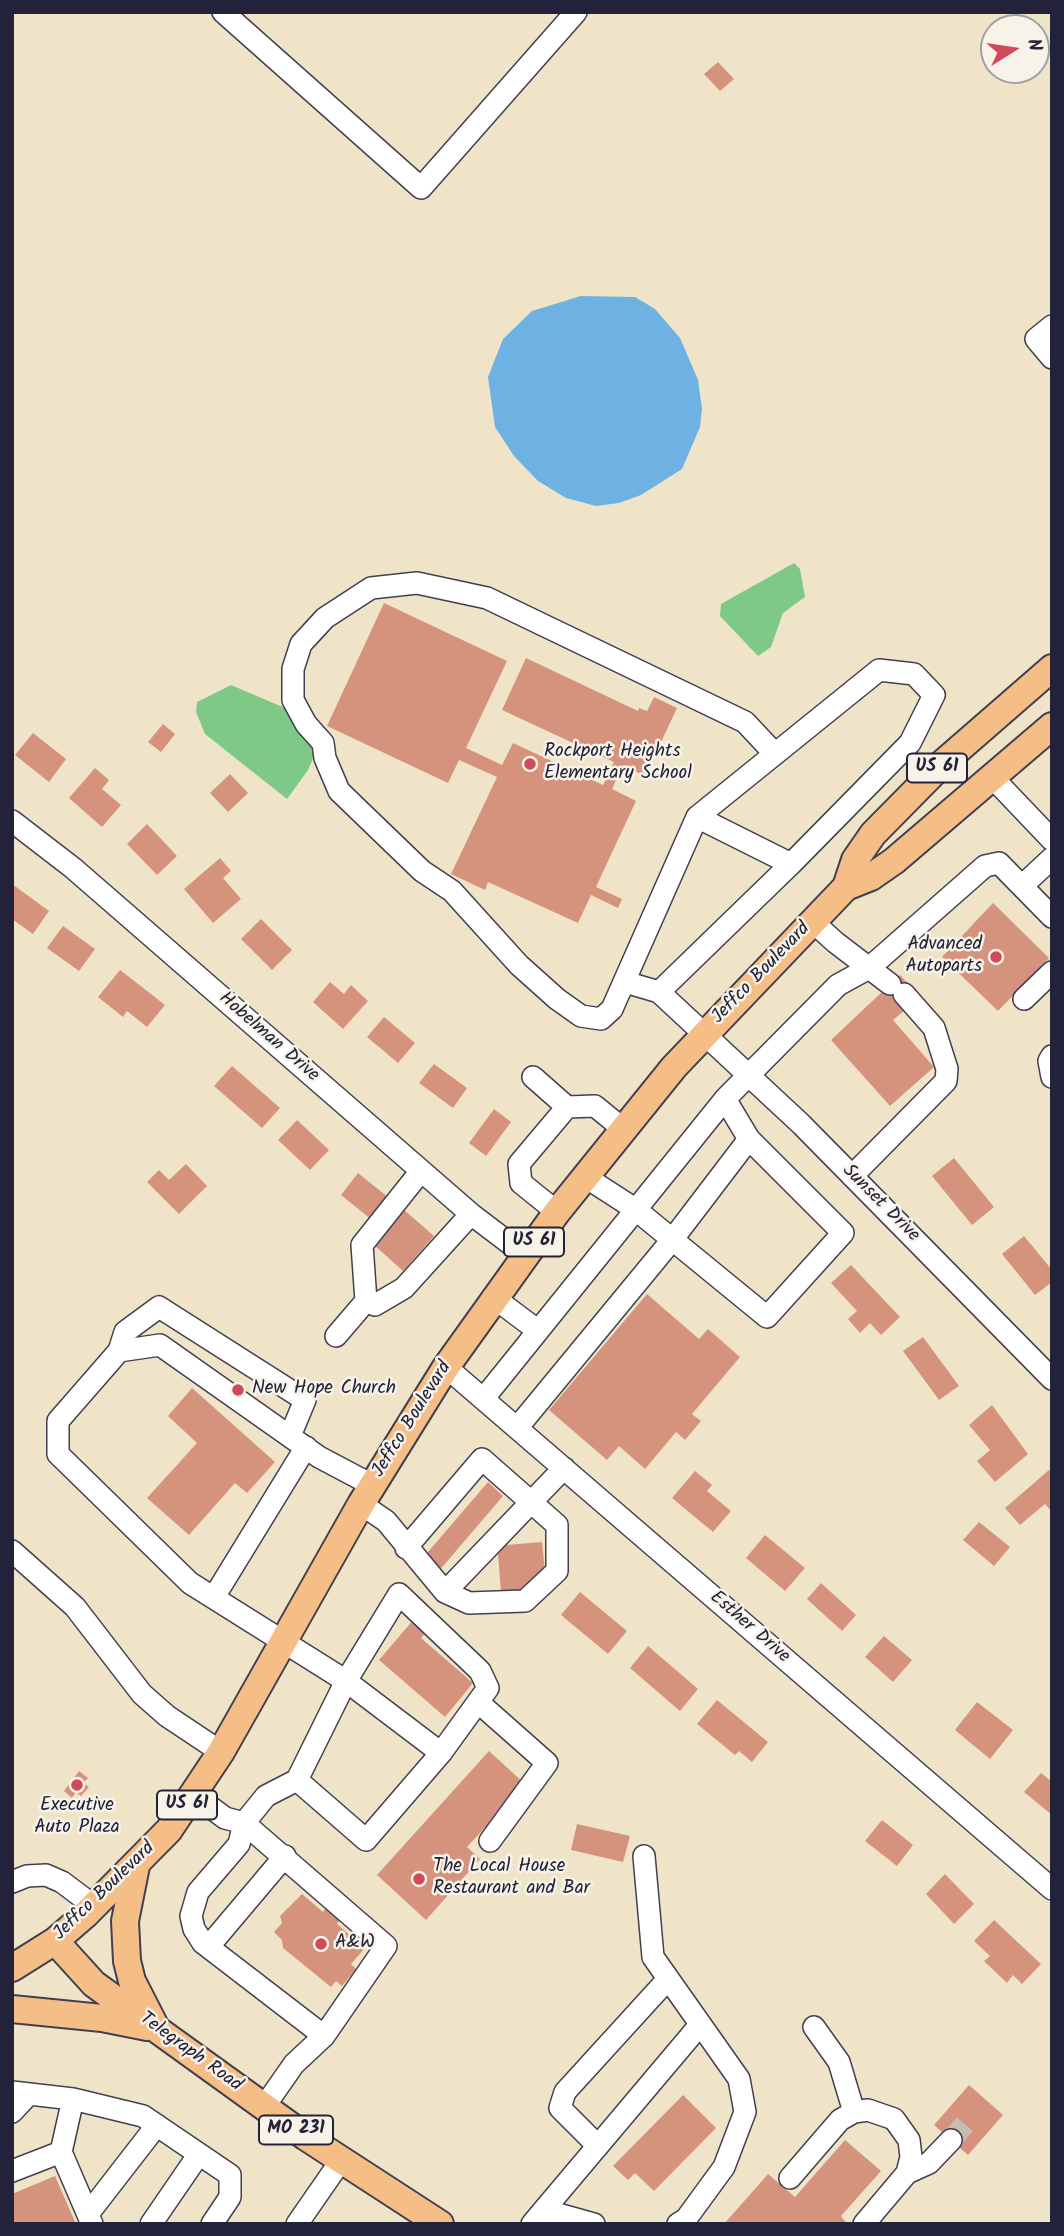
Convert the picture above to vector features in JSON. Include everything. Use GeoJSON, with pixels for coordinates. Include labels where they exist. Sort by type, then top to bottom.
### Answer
{"type":"FeatureCollection","features":[{"type":"Feature","properties":{"kind":"main road","name":"Jeffco Boulevard"},"geometry":{"type":"LineString","coordinates":[[846,887],[855,860],[873,834],[944,762],[1052,668]]}},
{"type":"Feature","properties":{"kind":"main road","name":"Jeffco Boulevard"},"geometry":{"type":"LineString","coordinates":[[12,1968],[55,1941],[136,1866],[169,1830],[221,1752],[367,1495],[446,1367],[493,1297],[623,1129],[704,1034],[846,887],[871,877],[894,861],[990,776],[1052,726]]}},
{"type":"Feature","properties":{"kind":"main road"},"geometry":{"type":"LineString","coordinates":[[136,1866],[125,1921],[127,1961],[132,1981],[156,2029]]}},
{"type":"Feature","properties":{"kind":"main road","name":"Telegraph Road"},"geometry":{"type":"LineString","coordinates":[[55,1941],[94,1984],[264,2107],[440,2224]]}},
{"type":"Feature","properties":{"kind":"main road"},"geometry":{"type":"LineString","coordinates":[[12,2009],[102,2018],[156,2029]]}},
{"type":"Feature","properties":{"kind":"street"},"geometry":{"type":"LineString","coordinates":[[223,12],[421,188],[576,12]]}},
{"type":"Feature","properties":{"kind":"street"},"geometry":{"type":"LineString","coordinates":[[1052,326],[1036,339],[1052,358]]}},
{"type":"Feature","properties":{"kind":"street"},"geometry":{"type":"LineString","coordinates":[[625,982],[659,992],[910,743],[934,695],[914,674],[879,670],[775,754],[697,817],[625,982],[612,1009],[601,1019],[581,1016],[557,999],[519,965],[452,891],[422,871],[339,791],[325,758],[323,743],[306,724],[293,700],[293,669],[301,644],[325,618],[371,588],[417,583],[487,598],[745,722],[775,754]]}},
{"type":"Feature","properties":{"kind":"street"},"geometry":{"type":"LineString","coordinates":[[990,776],[1052,840]]}},
{"type":"Feature","properties":{"kind":"street"},"geometry":{"type":"LineString","coordinates":[[697,817],[791,864]]}},
{"type":"Feature","properties":{"kind":"street","name":"Hobelman Drive"},"geometry":{"type":"LineString","coordinates":[[12,821],[73,868],[471,1214],[525,1255]]}},
{"type":"Feature","properties":{"kind":"street"},"geometry":{"type":"LineString","coordinates":[[1022,886],[1052,858]]}},
{"type":"Feature","properties":{"kind":"street"},"geometry":{"type":"LineString","coordinates":[[484,1398],[725,1099],[838,985],[869,968],[985,866],[999,863],[1052,917]]}},
{"type":"Feature","properties":{"kind":"street"},"geometry":{"type":"LineString","coordinates":[[813,921],[897,989],[934,1028],[947,1069],[946,1081],[852,1176]]}},
{"type":"Feature","properties":{"kind":"street"},"geometry":{"type":"LineString","coordinates":[[1024,999],[1052,972]]}},
{"type":"Feature","properties":{"kind":"street","name":"Sunset Drive"},"geometry":{"type":"LineString","coordinates":[[659,992],[852,1176],[1052,1379]]}},
{"type":"Feature","properties":{"kind":"street"},"geometry":{"type":"LineString","coordinates":[[1052,1056],[1049,1061],[1052,1077]]}},
{"type":"Feature","properties":{"kind":"street"},"geometry":{"type":"LineString","coordinates":[[533,1077],[567,1107],[595,1106],[623,1129]]}},
{"type":"Feature","properties":{"kind":"street"},"geometry":{"type":"LineString","coordinates":[[584,1176],[635,1209],[767,1317],[843,1233],[749,1139],[725,1099]]}},
{"type":"Feature","properties":{"kind":"street"},"geometry":{"type":"LineString","coordinates":[[557,1212],[521,1182],[519,1164],[567,1107]]}},
{"type":"Feature","properties":{"kind":"street"},"geometry":{"type":"LineString","coordinates":[[517,1428],[672,1240],[749,1139]]}},
{"type":"Feature","properties":{"kind":"street"},"geometry":{"type":"LineString","coordinates":[[336,1336],[366,1301],[362,1245],[421,1171]]}},
{"type":"Feature","properties":{"kind":"street"},"geometry":{"type":"LineString","coordinates":[[366,1301],[375,1305],[404,1289],[471,1214]]}},
{"type":"Feature","properties":{"kind":"street"},"geometry":{"type":"LineString","coordinates":[[493,1297],[537,1331]]}},
{"type":"Feature","properties":{"kind":"street"},"geometry":{"type":"LineString","coordinates":[[214,1597],[298,1442],[305,1400],[159,1307],[125,1332],[119,1351],[58,1420],[58,1454],[190,1583],[346,1681],[442,1753]]}},
{"type":"Feature","properties":{"kind":"street"},"geometry":{"type":"LineString","coordinates":[[119,1351],[160,1345],[298,1442],[367,1495],[406,1548],[445,1592],[469,1603],[526,1601],[557,1571],[557,1525],[482,1460],[406,1548]]}},
{"type":"Feature","properties":{"kind":"street","name":"Esther Drive"},"geometry":{"type":"LineString","coordinates":[[446,1367],[1052,1889]]}},
{"type":"Feature","properties":{"kind":"street"},"geometry":{"type":"LineString","coordinates":[[445,1592],[564,1468]]}},
{"type":"Feature","properties":{"kind":"street"},"geometry":{"type":"LineString","coordinates":[[12,1551],[75,1607],[142,1694],[221,1752]]}},
{"type":"Feature","properties":{"kind":"street"},"geometry":{"type":"LineString","coordinates":[[297,1780],[366,1840],[442,1753],[488,1688],[480,1671],[399,1594],[346,1681],[297,1780],[266,1796],[244,1823],[239,1844],[198,1892],[193,1905],[194,1929],[203,1943],[324,2036]]}},
{"type":"Feature","properties":{"kind":"street"},"geometry":{"type":"LineString","coordinates":[[478,1702],[547,1763],[490,1841]]}},
{"type":"Feature","properties":{"kind":"street"},"geometry":{"type":"LineString","coordinates":[[194,1795],[225,1818],[244,1823],[386,1946],[324,2036],[294,2064],[264,2107]]}},
{"type":"Feature","properties":{"kind":"street"},"geometry":{"type":"LineString","coordinates":[[209,1946],[285,1856]]}},
{"type":"Feature","properties":{"kind":"street"},"geometry":{"type":"LineString","coordinates":[[644,1856],[653,1958],[699,2026],[739,2078],[745,2112],[724,2167],[686,2219],[678,2224]]}},
{"type":"Feature","properties":{"kind":"street"},"geometry":{"type":"LineString","coordinates":[[12,1882],[27,1876],[46,1875],[62,1882],[94,1906]]}},
{"type":"Feature","properties":{"kind":"street"},"geometry":{"type":"LineString","coordinates":[[598,2146],[561,2108],[565,2092],[668,1979]]}},
{"type":"Feature","properties":{"kind":"street"},"geometry":{"type":"LineString","coordinates":[[538,2217],[699,2026]]}},
{"type":"Feature","properties":{"kind":"street"},"geometry":{"type":"LineString","coordinates":[[814,2027],[839,2062],[854,2112]]}},
{"type":"Feature","properties":{"kind":"street"},"geometry":{"type":"LineString","coordinates":[[12,2112],[20,2093],[73,2099],[143,2116],[230,2175],[230,2197],[212,2224]]}},
{"type":"Feature","properties":{"kind":"street"},"geometry":{"type":"LineString","coordinates":[[73,2099],[61,2152],[90,2219]]}},
{"type":"Feature","properties":{"kind":"street"},"geometry":{"type":"LineString","coordinates":[[790,2178],[840,2120],[854,2112],[868,2110],[884,2113],[902,2127],[909,2140],[911,2157],[907,2173]]}},
{"type":"Feature","properties":{"kind":"street"},"geometry":{"type":"LineString","coordinates":[[90,2219],[157,2125]]}},
{"type":"Feature","properties":{"kind":"street"},"geometry":{"type":"LineString","coordinates":[[864,2224],[907,2173],[929,2163],[951,2140]]}},
{"type":"Feature","properties":{"kind":"street"},"geometry":{"type":"LineString","coordinates":[[12,2171],[61,2152]]}},
{"type":"Feature","properties":{"kind":"street"},"geometry":{"type":"LineString","coordinates":[[151,2224],[198,2154]]}},
{"type":"Feature","properties":{"kind":"street"},"geometry":{"type":"LineString","coordinates":[[297,2224],[342,2159]]}},
{"type":"Feature","properties":{"kind":"street"},"geometry":{"type":"LineString","coordinates":[[538,2217],[594,2224]]}},
{"type":"Feature","properties":{"kind":"green space"},"geometry":{"type":"Polygon","coordinates":[[[794,563],[800,569],[805,597],[783,613],[771,647],[758,656],[720,616],[721,604],[794,563]]]}},
{"type":"Feature","properties":{"kind":"green space"},"geometry":{"type":"Polygon","coordinates":[[[231,685],[292,711],[295,715],[293,725],[319,745],[308,770],[287,799],[205,734],[196,712],[197,702],[231,685]]]}},
{"type":"Feature","properties":{"kind":"water"},"geometry":{"type":"Polygon","coordinates":[[[581,296],[635,297],[655,309],[680,338],[698,380],[702,409],[700,427],[682,469],[641,495],[619,503],[596,506],[566,498],[538,481],[514,456],[495,427],[488,377],[503,339],[532,311],[581,296]]]}},
{"type":"Feature","properties":{"kind":"building"},"geometry":{"type":"Polygon","coordinates":[[[718,62],[734,79],[720,91],[704,74],[718,62]]]}},
{"type":"Feature","properties":{"kind":"building","name":"Rockport Heights Elementary School"},"geometry":{"type":"Polygon","coordinates":[[[384,603],[507,661],[466,748],[502,765],[513,743],[603,785],[614,762],[502,710],[526,658],[638,711],[639,708],[647,711],[654,697],[677,708],[645,776],[623,765],[612,789],[636,801],[596,887],[622,899],[618,908],[591,895],[578,923],[488,882],[485,890],[451,874],[497,777],[459,760],[448,783],[327,726],[384,603]]]}},
{"type":"Feature","properties":{"kind":"building"},"geometry":{"type":"Polygon","coordinates":[[[163,724],[175,734],[161,752],[148,742],[163,724]]]}},
{"type":"Feature","properties":{"kind":"building"},"geometry":{"type":"Polygon","coordinates":[[[33,733],[66,759],[49,782],[15,755],[33,733]]]}},
{"type":"Feature","properties":{"kind":"building"},"geometry":{"type":"Polygon","coordinates":[[[95,768],[109,780],[102,789],[121,805],[102,827],[69,798],[95,768]]]}},
{"type":"Feature","properties":{"kind":"building"},"geometry":{"type":"Polygon","coordinates":[[[230,774],[248,793],[228,812],[210,793],[230,774]]]}},
{"type":"Feature","properties":{"kind":"building"},"geometry":{"type":"Polygon","coordinates":[[[147,824],[177,856],[157,875],[127,844],[147,824]]]}},
{"type":"Feature","properties":{"kind":"building"},"geometry":{"type":"Polygon","coordinates":[[[220,858],[231,871],[223,878],[241,899],[213,923],[184,889],[220,858]]]}},
{"type":"Feature","properties":{"kind":"building"},"geometry":{"type":"Polygon","coordinates":[[[12,884],[49,911],[33,934],[12,919],[12,884]]]}},
{"type":"Feature","properties":{"kind":"building","name":"Advanced Autoparts"},"geometry":{"type":"Polygon","coordinates":[[[993,903],[1049,958],[998,1011],[942,957],[993,903]]]}},
{"type":"Feature","properties":{"kind":"building"},"geometry":{"type":"Polygon","coordinates":[[[261,919],[292,950],[272,970],[241,939],[261,919]]]}},
{"type":"Feature","properties":{"kind":"building"},"geometry":{"type":"Polygon","coordinates":[[[63,926],[95,949],[79,971],[47,948],[63,926]]]}},
{"type":"Feature","properties":{"kind":"building"},"geometry":{"type":"Polygon","coordinates":[[[120,970],[165,1005],[147,1027],[127,1011],[123,1017],[98,997],[120,970]]]}},
{"type":"Feature","properties":{"kind":"building"},"geometry":{"type":"Polygon","coordinates":[[[900,975],[911,987],[905,1010],[893,1020],[934,1067],[890,1106],[831,1040],[900,975]]]}},
{"type":"Feature","properties":{"kind":"building"},"geometry":{"type":"Polygon","coordinates":[[[330,982],[344,994],[351,985],[368,1001],[343,1029],[313,1002],[330,982]]]}},
{"type":"Feature","properties":{"kind":"building"},"geometry":{"type":"Polygon","coordinates":[[[384,1017],[415,1043],[398,1063],[367,1037],[384,1017]]]}},
{"type":"Feature","properties":{"kind":"building"},"geometry":{"type":"Polygon","coordinates":[[[434,1064],[467,1088],[453,1108],[419,1083],[434,1064]]]}},
{"type":"Feature","properties":{"kind":"building"},"geometry":{"type":"Polygon","coordinates":[[[232,1066],[280,1108],[262,1128],[214,1086],[232,1066]]]}},
{"type":"Feature","properties":{"kind":"building"},"geometry":{"type":"Polygon","coordinates":[[[494,1109],[511,1122],[486,1156],[469,1143],[494,1109]]]}},
{"type":"Feature","properties":{"kind":"building"},"geometry":{"type":"Polygon","coordinates":[[[297,1120],[329,1150],[310,1170],[278,1140],[297,1120]]]}},
{"type":"Feature","properties":{"kind":"building"},"geometry":{"type":"Polygon","coordinates":[[[954,1158],[994,1207],[972,1225],[932,1176],[954,1158]]]}},
{"type":"Feature","properties":{"kind":"building"},"geometry":{"type":"Polygon","coordinates":[[[186,1164],[207,1186],[179,1214],[147,1182],[159,1170],[169,1180],[186,1164]]]}},
{"type":"Feature","properties":{"kind":"building"},"geometry":{"type":"Polygon","coordinates":[[[358,1173],[389,1198],[372,1220],[341,1195],[358,1173]]]}},
{"type":"Feature","properties":{"kind":"building"},"geometry":{"type":"Polygon","coordinates":[[[403,1209],[434,1236],[403,1271],[373,1244],[403,1209]]]}},
{"type":"Feature","properties":{"kind":"building"},"geometry":{"type":"Polygon","coordinates":[[[1024,1236],[1052,1270],[1052,1282],[1035,1295],[1002,1254],[1024,1236]]]}},
{"type":"Feature","properties":{"kind":"building"},"geometry":{"type":"Polygon","coordinates":[[[851,1265],[900,1317],[881,1335],[870,1323],[860,1333],[848,1319],[857,1311],[831,1283],[851,1265]]]}},
{"type":"Feature","properties":{"kind":"building"},"geometry":{"type":"Polygon","coordinates":[[[647,1294],[699,1339],[708,1329],[740,1357],[692,1414],[701,1421],[685,1440],[676,1432],[645,1469],[619,1446],[607,1460],[549,1410],[647,1294]]]}},
{"type":"Feature","properties":{"kind":"building"},"geometry":{"type":"Polygon","coordinates":[[[923,1337],[959,1386],[939,1400],[903,1351],[923,1337]]]}},
{"type":"Feature","properties":{"kind":"building"},"geometry":{"type":"Polygon","coordinates":[[[192,1388],[275,1462],[247,1493],[235,1483],[189,1535],[147,1498],[197,1443],[168,1416],[192,1388]]]}},
{"type":"Feature","properties":{"kind":"building"},"geometry":{"type":"Polygon","coordinates":[[[992,1405],[1028,1454],[995,1482],[977,1461],[990,1450],[969,1425],[992,1405]]]}},
{"type":"Feature","properties":{"kind":"building"},"geometry":{"type":"Polygon","coordinates":[[[1049,1470],[1052,1473],[1052,1512],[1045,1504],[1020,1525],[1005,1508],[1049,1470]]]}},
{"type":"Feature","properties":{"kind":"building"},"geometry":{"type":"Polygon","coordinates":[[[695,1471],[712,1485],[707,1491],[731,1511],[713,1532],[672,1498],[695,1471]]]}},
{"type":"Feature","properties":{"kind":"building"},"geometry":{"type":"Polygon","coordinates":[[[488,1482],[503,1496],[438,1572],[422,1559],[488,1482]]]}},
{"type":"Feature","properties":{"kind":"building"},"geometry":{"type":"Polygon","coordinates":[[[979,1522],[1010,1547],[994,1566],[963,1540],[979,1522]]]}},
{"type":"Feature","properties":{"kind":"building"},"geometry":{"type":"Polygon","coordinates":[[[765,1535],[805,1568],[785,1591],[746,1558],[765,1535]]]}},
{"type":"Feature","properties":{"kind":"building"},"geometry":{"type":"Polygon","coordinates":[[[542,1542],[545,1572],[529,1591],[501,1593],[498,1554],[506,1545],[542,1542]]]}},
{"type":"Feature","properties":{"kind":"building"},"geometry":{"type":"Polygon","coordinates":[[[821,1583],[856,1615],[842,1631],[807,1599],[821,1583]]]}},
{"type":"Feature","properties":{"kind":"building"},"geometry":{"type":"Polygon","coordinates":[[[580,1592],[627,1631],[608,1654],[561,1615],[580,1592]]]}},
{"type":"Feature","properties":{"kind":"building"},"geometry":{"type":"Polygon","coordinates":[[[414,1619],[427,1631],[421,1638],[473,1683],[445,1717],[379,1660],[414,1619]]]}},
{"type":"Feature","properties":{"kind":"building"},"geometry":{"type":"Polygon","coordinates":[[[884,1636],[912,1660],[893,1682],[865,1657],[884,1636]]]}},
{"type":"Feature","properties":{"kind":"building"},"geometry":{"type":"Polygon","coordinates":[[[648,1646],[698,1689],[680,1711],[630,1668],[648,1646]]]}},
{"type":"Feature","properties":{"kind":"building"},"geometry":{"type":"Polygon","coordinates":[[[717,1700],[768,1742],[752,1762],[739,1751],[735,1755],[697,1724],[717,1700]]]}},
{"type":"Feature","properties":{"kind":"building"},"geometry":{"type":"Polygon","coordinates":[[[977,1702],[1013,1730],[990,1759],[955,1730],[977,1702]]]}},
{"type":"Feature","properties":{"kind":"building"},"geometry":{"type":"Polygon","coordinates":[[[489,1751],[525,1784],[467,1847],[480,1859],[426,1920],[377,1875],[489,1751]]]}},
{"type":"Feature","properties":{"kind":"building","name":"Executive Auto Plaza"},"geometry":{"type":"Polygon","coordinates":[[[79,1771],[88,1778],[83,1783],[89,1787],[81,1796],[76,1792],[72,1798],[64,1791],[79,1771]]]}},
{"type":"Feature","properties":{"kind":"building"},"geometry":{"type":"Polygon","coordinates":[[[1041,1773],[1052,1782],[1052,1815],[1024,1792],[1041,1773]]]}},
{"type":"Feature","properties":{"kind":"building"},"geometry":{"type":"Polygon","coordinates":[[[882,1820],[913,1845],[897,1866],[865,1841],[882,1820]]]}},
{"type":"Feature","properties":{"kind":"building"},"geometry":{"type":"Polygon","coordinates":[[[577,1824],[630,1836],[623,1862],[571,1850],[577,1824]]]}},
{"type":"Feature","properties":{"kind":"building"},"geometry":{"type":"Polygon","coordinates":[[[945,1874],[974,1904],[954,1924],[926,1894],[945,1874]]]}},
{"type":"Feature","properties":{"kind":"building","name":"A&W"},"geometry":{"type":"Polygon","coordinates":[[[302,1894],[323,1912],[326,1908],[340,1920],[337,1924],[365,1948],[351,1964],[356,1969],[342,1986],[336,1981],[331,1987],[283,1948],[282,1940],[274,1932],[282,1923],[280,1916],[302,1894]]]}},
{"type":"Feature","properties":{"kind":"building"},"geometry":{"type":"Polygon","coordinates":[[[994,1920],[1041,1964],[1022,1984],[1013,1975],[1007,1983],[984,1961],[990,1956],[974,1941],[994,1920]]]}},
{"type":"Feature","properties":{"kind":"building"},"geometry":{"type":"Polygon","coordinates":[[[969,2085],[1003,2115],[968,2155],[934,2125],[969,2085]]]}},
{"type":"Feature","properties":{"kind":"building"},"geometry":{"type":"Polygon","coordinates":[[[683,2095],[716,2128],[654,2191],[635,2173],[628,2180],[613,2166],[683,2095]]]}},
{"type":"Feature","properties":{"kind":"building"},"geometry":{"type":"Polygon","coordinates":[[[845,2140],[881,2171],[841,2216],[847,2224],[724,2224],[768,2174],[795,2197],[845,2140]]]}},
{"type":"Feature","properties":{"kind":"building"},"geometry":{"type":"Polygon","coordinates":[[[55,2176],[76,2224],[12,2224],[12,2194],[55,2176]]]}},
{"type":"Feature","properties":{"kind":"tunnel"},"geometry":{"type":"LineString","coordinates":[[951,2140],[965,2124]]}},
{"type":"Feature","properties":{"kind":"place","name":"Rockport Heights Elementary School"},"geometry":{"type":"Point","coordinates":[530,764]}},
{"type":"Feature","properties":{"kind":"place","name":"Advanced Autoparts"},"geometry":{"type":"Point","coordinates":[996,957]}},
{"type":"Feature","properties":{"kind":"place","name":"New Hope Church"},"geometry":{"type":"Point","coordinates":[238,1390]}},
{"type":"Feature","properties":{"kind":"place","name":"Executive Auto Plaza"},"geometry":{"type":"Point","coordinates":[77,1785]}},
{"type":"Feature","properties":{"kind":"place","name":"The Local House Restaurant and Bar"},"geometry":{"type":"Point","coordinates":[419,1879]}},
{"type":"Feature","properties":{"kind":"place","name":"A&W"},"geometry":{"type":"Point","coordinates":[321,1944]}}]}
